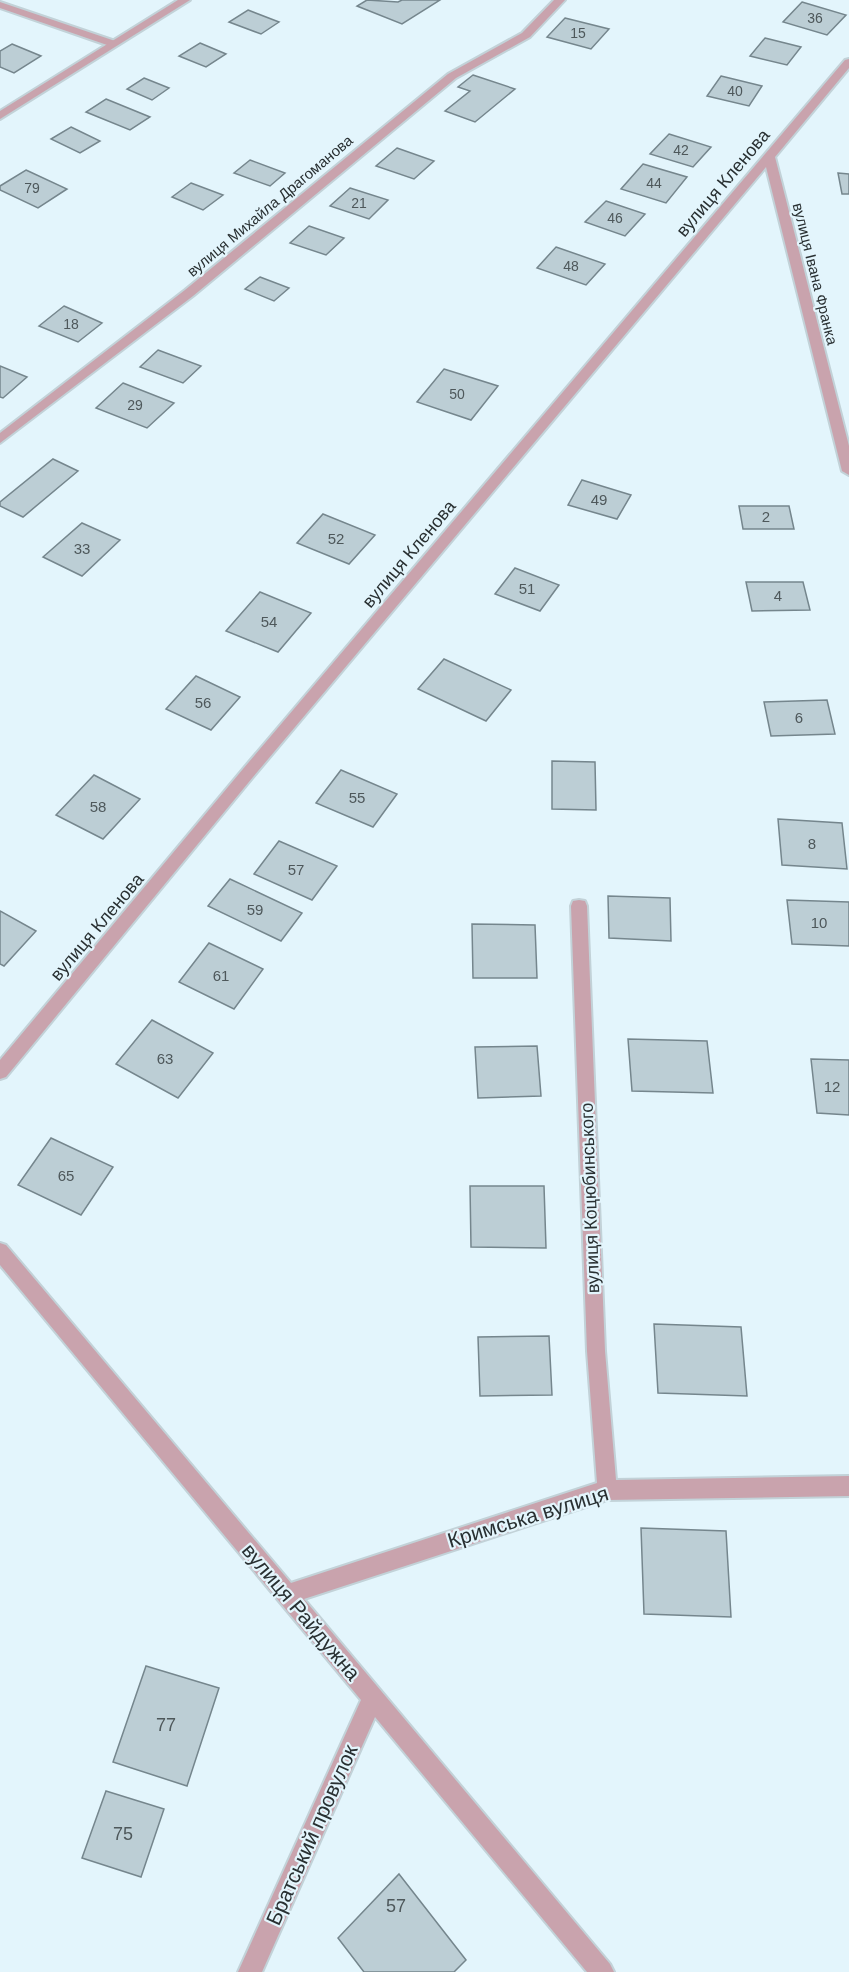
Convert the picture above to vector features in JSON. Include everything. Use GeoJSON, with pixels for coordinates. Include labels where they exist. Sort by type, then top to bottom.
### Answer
{"type":"FeatureCollection","features":[{"type":"Feature","properties":{"kind":"street"},"geometry":{"type":"LineString","coordinates":[[0,116],[185,0]]}},
{"type":"Feature","properties":{"kind":"street","name":"вулиця Михайла Драгоманова"},"geometry":{"type":"LineString","coordinates":[[0,439],[189,293],[452,76],[526,35],[560,0]]}},
{"type":"Feature","properties":{"kind":"street"},"geometry":{"type":"LineString","coordinates":[[0,5],[114,44]]}},
{"type":"Feature","properties":{"kind":"street","name":"вулиця Кленова"},"geometry":{"type":"LineString","coordinates":[[0,1072],[248,773],[769,156],[847,67]]}},
{"type":"Feature","properties":{"kind":"street","name":"вулиця Івана Франка"},"geometry":{"type":"LineString","coordinates":[[769,156],[849,471]]}},
{"type":"Feature","properties":{"kind":"street","name":"вулиця Коцюбинського"},"geometry":{"type":"LineString","coordinates":[[579,906],[596,1351],[607,1490]]}},
{"type":"Feature","properties":{"kind":"street","name":"вулиця Райдужна"},"geometry":{"type":"LineString","coordinates":[[0,1251],[602,1972]]}},
{"type":"Feature","properties":{"kind":"street","name":"Кримська вулиця"},"geometry":{"type":"LineString","coordinates":[[286,1595],[607,1490],[849,1486]]}},
{"type":"Feature","properties":{"kind":"street","name":"Братський провулок"},"geometry":{"type":"LineString","coordinates":[[250,1972],[374,1698]]}},
{"type":"Feature","properties":{"kind":"building"},"geometry":{"type":"Polygon","coordinates":[[[367,0],[398,2],[402,0],[440,0],[402,24],[357,6],[367,0]]]}},
{"type":"Feature","properties":{"kind":"building"},"geometry":{"type":"Polygon","coordinates":[[[802,2],[846,15],[827,35],[783,22],[802,2]]]}},
{"type":"Feature","properties":{"kind":"building"},"geometry":{"type":"Polygon","coordinates":[[[248,10],[279,22],[261,34],[229,22],[248,10]]]}},
{"type":"Feature","properties":{"kind":"building"},"geometry":{"type":"Polygon","coordinates":[[[565,18],[609,29],[591,49],[547,37],[565,18]]]}},
{"type":"Feature","properties":{"kind":"building"},"geometry":{"type":"Polygon","coordinates":[[[765,38],[801,47],[787,65],[750,56],[765,38]]]}},
{"type":"Feature","properties":{"kind":"building"},"geometry":{"type":"Polygon","coordinates":[[[200,43],[226,54],[206,67],[179,56],[200,43]]]}},
{"type":"Feature","properties":{"kind":"building"},"geometry":{"type":"Polygon","coordinates":[[[12,44],[41,56],[14,73],[0,67],[0,51],[12,44]]]}},
{"type":"Feature","properties":{"kind":"building"},"geometry":{"type":"Polygon","coordinates":[[[473,75],[515,89],[475,122],[445,111],[470,91],[458,87],[473,75]]]}},
{"type":"Feature","properties":{"kind":"building"},"geometry":{"type":"Polygon","coordinates":[[[721,76],[762,86],[749,106],[707,96],[721,76]]]}},
{"type":"Feature","properties":{"kind":"building"},"geometry":{"type":"Polygon","coordinates":[[[144,78],[169,88],[152,100],[127,89],[144,78]]]}},
{"type":"Feature","properties":{"kind":"building"},"geometry":{"type":"Polygon","coordinates":[[[106,99],[150,117],[130,130],[86,112],[106,99]]]}},
{"type":"Feature","properties":{"kind":"building"},"geometry":{"type":"Polygon","coordinates":[[[71,127],[100,141],[80,153],[51,139],[71,127]]]}},
{"type":"Feature","properties":{"kind":"building"},"geometry":{"type":"Polygon","coordinates":[[[669,134],[711,147],[693,167],[650,154],[669,134]]]}},
{"type":"Feature","properties":{"kind":"building"},"geometry":{"type":"Polygon","coordinates":[[[397,148],[434,161],[414,179],[376,166],[397,148]]]}},
{"type":"Feature","properties":{"kind":"building"},"geometry":{"type":"Polygon","coordinates":[[[250,160],[285,173],[270,186],[234,173],[250,160]]]}},
{"type":"Feature","properties":{"kind":"building"},"geometry":{"type":"Polygon","coordinates":[[[643,164],[687,177],[666,203],[621,189],[643,164]]]}},
{"type":"Feature","properties":{"kind":"building"},"geometry":{"type":"Polygon","coordinates":[[[26,170],[67,189],[38,208],[0,190],[0,186],[26,170]]]}},
{"type":"Feature","properties":{"kind":"building"},"geometry":{"type":"Polygon","coordinates":[[[838,173],[849,174],[849,194],[842,194],[838,173]]]}},
{"type":"Feature","properties":{"kind":"building"},"geometry":{"type":"Polygon","coordinates":[[[191,183],[223,195],[203,210],[172,197],[191,183]]]}},
{"type":"Feature","properties":{"kind":"building"},"geometry":{"type":"Polygon","coordinates":[[[350,188],[388,200],[369,219],[330,206],[350,188]]]}},
{"type":"Feature","properties":{"kind":"building"},"geometry":{"type":"Polygon","coordinates":[[[606,201],[645,214],[625,236],[585,222],[606,201]]]}},
{"type":"Feature","properties":{"kind":"building"},"geometry":{"type":"Polygon","coordinates":[[[309,226],[344,238],[326,255],[290,243],[309,226]]]}},
{"type":"Feature","properties":{"kind":"building"},"geometry":{"type":"Polygon","coordinates":[[[556,247],[605,264],[586,285],[537,268],[556,247]]]}},
{"type":"Feature","properties":{"kind":"building"},"geometry":{"type":"Polygon","coordinates":[[[260,277],[289,288],[274,301],[245,289],[260,277]]]}},
{"type":"Feature","properties":{"kind":"building"},"geometry":{"type":"Polygon","coordinates":[[[64,306],[102,323],[78,342],[39,326],[64,306]]]}},
{"type":"Feature","properties":{"kind":"building"},"geometry":{"type":"Polygon","coordinates":[[[158,350],[201,366],[183,383],[140,367],[158,350]]]}},
{"type":"Feature","properties":{"kind":"building"},"geometry":{"type":"Polygon","coordinates":[[[0,366],[27,377],[3,398],[0,397],[0,366]]]}},
{"type":"Feature","properties":{"kind":"building"},"geometry":{"type":"Polygon","coordinates":[[[444,369],[498,386],[471,420],[417,402],[444,369]]]}},
{"type":"Feature","properties":{"kind":"building"},"geometry":{"type":"Polygon","coordinates":[[[123,383],[174,403],[147,428],[96,408],[123,383]]]}},
{"type":"Feature","properties":{"kind":"building"},"geometry":{"type":"Polygon","coordinates":[[[53,459],[78,471],[23,517],[0,506],[0,502],[53,459]]]}},
{"type":"Feature","properties":{"kind":"building"},"geometry":{"type":"Polygon","coordinates":[[[582,480],[631,495],[617,519],[568,505],[582,480]]]}},
{"type":"Feature","properties":{"kind":"building"},"geometry":{"type":"Polygon","coordinates":[[[739,506],[789,506],[794,529],[743,529],[739,506]]]}},
{"type":"Feature","properties":{"kind":"building"},"geometry":{"type":"Polygon","coordinates":[[[323,514],[375,535],[349,564],[297,543],[323,514]]]}},
{"type":"Feature","properties":{"kind":"building"},"geometry":{"type":"Polygon","coordinates":[[[82,523],[120,540],[82,576],[43,557],[82,523]]]}},
{"type":"Feature","properties":{"kind":"building"},"geometry":{"type":"Polygon","coordinates":[[[515,568],[559,585],[540,611],[495,594],[515,568]]]}},
{"type":"Feature","properties":{"kind":"building"},"geometry":{"type":"Polygon","coordinates":[[[746,582],[803,582],[810,610],[752,611],[746,582]]]}},
{"type":"Feature","properties":{"kind":"building"},"geometry":{"type":"Polygon","coordinates":[[[260,592],[311,613],[278,652],[226,631],[260,592]]]}},
{"type":"Feature","properties":{"kind":"building"},"geometry":{"type":"Polygon","coordinates":[[[444,659],[511,690],[486,721],[418,689],[444,659]]]}},
{"type":"Feature","properties":{"kind":"building"},"geometry":{"type":"Polygon","coordinates":[[[196,676],[240,697],[211,730],[166,709],[196,676]]]}},
{"type":"Feature","properties":{"kind":"building"},"geometry":{"type":"Polygon","coordinates":[[[827,700],[835,734],[771,736],[764,702],[827,700]]]}},
{"type":"Feature","properties":{"kind":"building"},"geometry":{"type":"Polygon","coordinates":[[[552,761],[595,762],[596,810],[552,809],[552,761]]]}},
{"type":"Feature","properties":{"kind":"building"},"geometry":{"type":"Polygon","coordinates":[[[341,770],[397,794],[373,827],[316,803],[341,770]]]}},
{"type":"Feature","properties":{"kind":"building"},"geometry":{"type":"Polygon","coordinates":[[[94,775],[140,799],[103,839],[56,815],[94,775]]]}},
{"type":"Feature","properties":{"kind":"building"},"geometry":{"type":"Polygon","coordinates":[[[778,819],[842,823],[847,869],[782,865],[778,819]]]}},
{"type":"Feature","properties":{"kind":"building"},"geometry":{"type":"Polygon","coordinates":[[[279,841],[337,866],[312,900],[254,874],[279,841]]]}},
{"type":"Feature","properties":{"kind":"building"},"geometry":{"type":"Polygon","coordinates":[[[230,879],[302,913],[281,941],[208,906],[230,879]]]}},
{"type":"Feature","properties":{"kind":"building"},"geometry":{"type":"Polygon","coordinates":[[[608,896],[670,898],[671,941],[609,938],[608,896]]]}},
{"type":"Feature","properties":{"kind":"building"},"geometry":{"type":"Polygon","coordinates":[[[787,900],[849,902],[849,946],[792,944],[787,900]]]}},
{"type":"Feature","properties":{"kind":"building"},"geometry":{"type":"Polygon","coordinates":[[[0,911],[36,931],[4,966],[0,964],[0,911]]]}},
{"type":"Feature","properties":{"kind":"building"},"geometry":{"type":"Polygon","coordinates":[[[472,924],[535,925],[537,978],[473,978],[472,924]]]}},
{"type":"Feature","properties":{"kind":"building"},"geometry":{"type":"Polygon","coordinates":[[[209,943],[263,969],[234,1009],[179,982],[209,943]]]}},
{"type":"Feature","properties":{"kind":"building"},"geometry":{"type":"Polygon","coordinates":[[[152,1020],[213,1053],[178,1098],[116,1064],[152,1020]]]}},
{"type":"Feature","properties":{"kind":"building"},"geometry":{"type":"Polygon","coordinates":[[[628,1039],[707,1041],[713,1093],[632,1091],[628,1039]]]}},
{"type":"Feature","properties":{"kind":"building"},"geometry":{"type":"Polygon","coordinates":[[[537,1046],[541,1096],[478,1098],[475,1047],[537,1046]]]}},
{"type":"Feature","properties":{"kind":"building"},"geometry":{"type":"Polygon","coordinates":[[[811,1059],[849,1060],[849,1115],[817,1113],[811,1059]]]}},
{"type":"Feature","properties":{"kind":"building"},"geometry":{"type":"Polygon","coordinates":[[[51,1138],[113,1167],[81,1215],[18,1185],[51,1138]]]}},
{"type":"Feature","properties":{"kind":"building"},"geometry":{"type":"Polygon","coordinates":[[[470,1186],[544,1186],[546,1248],[471,1247],[470,1186]]]}},
{"type":"Feature","properties":{"kind":"building"},"geometry":{"type":"Polygon","coordinates":[[[654,1324],[741,1327],[747,1396],[658,1393],[654,1324]]]}},
{"type":"Feature","properties":{"kind":"building"},"geometry":{"type":"Polygon","coordinates":[[[549,1336],[552,1395],[480,1396],[478,1337],[549,1336]]]}},
{"type":"Feature","properties":{"kind":"building"},"geometry":{"type":"Polygon","coordinates":[[[641,1528],[726,1531],[731,1617],[644,1614],[641,1528]]]}},
{"type":"Feature","properties":{"kind":"building"},"geometry":{"type":"Polygon","coordinates":[[[146,1666],[219,1688],[187,1786],[113,1762],[146,1666]]]}},
{"type":"Feature","properties":{"kind":"building"},"geometry":{"type":"Polygon","coordinates":[[[106,1791],[164,1809],[141,1877],[82,1858],[106,1791]]]}},
{"type":"Feature","properties":{"kind":"building"},"geometry":{"type":"Polygon","coordinates":[[[399,1874],[466,1960],[454,1972],[364,1972],[338,1938],[399,1874]]]}}]}
